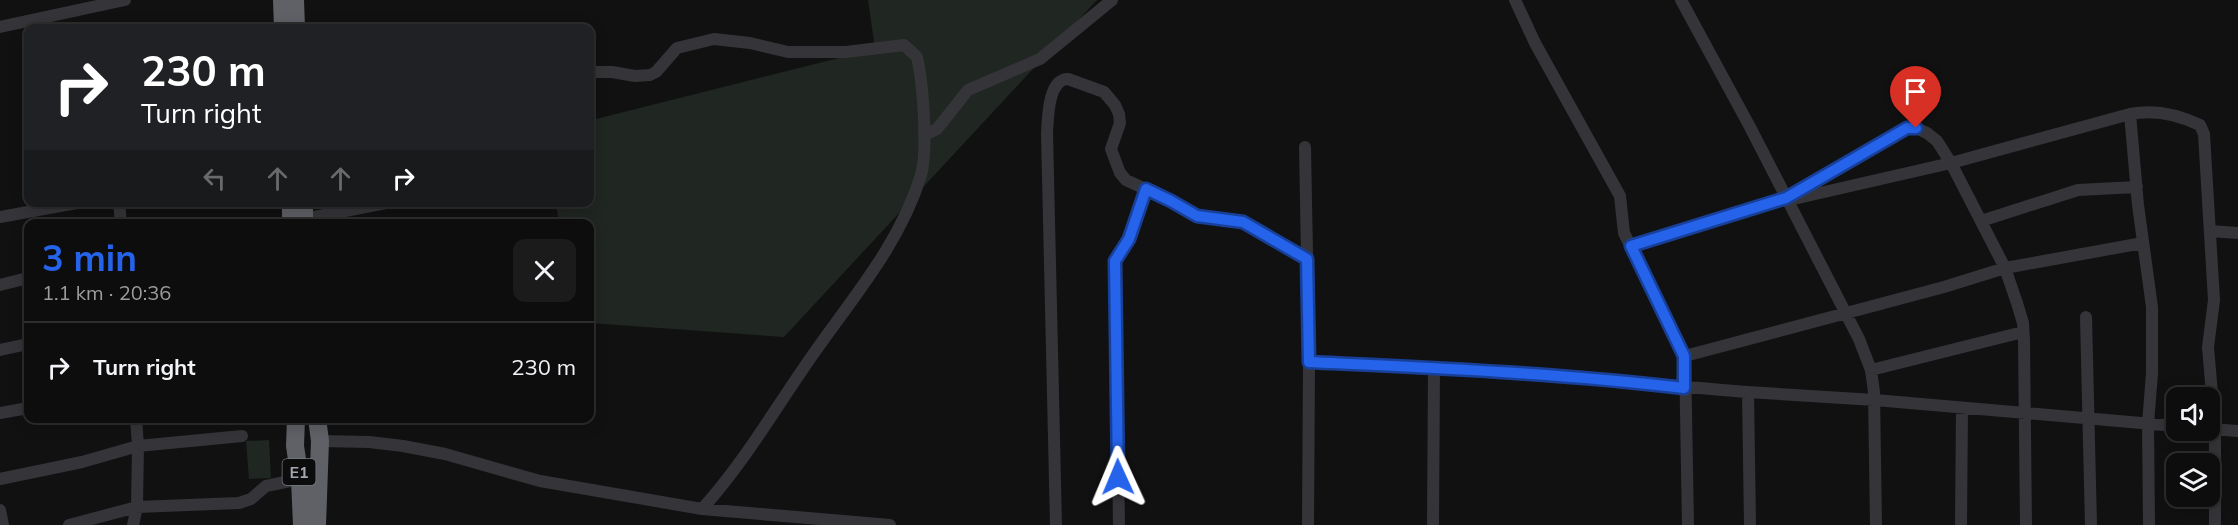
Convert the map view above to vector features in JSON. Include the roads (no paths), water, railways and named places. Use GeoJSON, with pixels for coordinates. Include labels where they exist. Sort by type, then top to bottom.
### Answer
{"type":"FeatureCollection","features":[{"type":"Feature","properties":{"kind":"highway"},"geometry":{"type":"LineString","coordinates":[[282,0],[283,24]]}},
{"type":"Feature","properties":{"kind":"highway"},"geometry":{"type":"LineString","coordinates":[[295,0],[296,24]]}},
{"type":"Feature","properties":{"kind":"highway"},"geometry":{"type":"LineString","coordinates":[[296,425],[318,435],[308,455],[296,453]]}},
{"type":"Feature","properties":{"kind":"highway","name":"E1"},"geometry":{"type":"LineString","coordinates":[[296,425],[302,525]]}},
{"type":"Feature","properties":{"kind":"highway","name":"E1"},"geometry":{"type":"LineString","coordinates":[[317,525],[318,435]]}},
{"type":"Feature","properties":{"kind":"street"},"geometry":{"type":"LineString","coordinates":[[0,27],[125,0]]}},
{"type":"Feature","properties":{"kind":"street"},"geometry":{"type":"LineString","coordinates":[[924,135],[937,129],[968,90],[1040,59],[1112,0]]}},
{"type":"Feature","properties":{"kind":"street"},"geometry":{"type":"LineString","coordinates":[[1515,0],[1535,43],[1620,196],[1624,233],[1684,356],[1688,525]]}},
{"type":"Feature","properties":{"kind":"street"},"geometry":{"type":"LineString","coordinates":[[1681,0],[1846,314],[1872,370],[1875,400],[1876,525]]}},
{"type":"Feature","properties":{"kind":"street"},"geometry":{"type":"LineString","coordinates":[[594,72],[635,76],[650,75],[656,72],[677,48],[714,39],[750,43],[789,52],[846,52],[904,45],[917,57],[924,135],[921,173],[903,221],[876,270],[804,368],[745,458],[702,509]]}},
{"type":"Feature","properties":{"kind":"street"},"geometry":{"type":"LineString","coordinates":[[1056,525],[1047,132],[1049,106],[1058,82],[1068,79],[1104,92],[1109,97],[1119,114],[1120,123],[1111,149],[1112,154],[1120,173],[1126,180],[1197,216],[1243,222],[1307,259]]}},
{"type":"Feature","properties":{"kind":"street"},"geometry":{"type":"LineString","coordinates":[[1786,198],[1798,198],[1846,188],[2148,110],[2160,111],[2200,125],[2204,134],[2214,300],[2208,347],[2210,387]]}},
{"type":"Feature","properties":{"kind":"street"},"geometry":{"type":"LineString","coordinates":[[2130,114],[2152,307],[2152,373],[2148,424],[2149,525]]}},
{"type":"Feature","properties":{"kind":"street"},"geometry":{"type":"LineString","coordinates":[[1631,246],[1786,198],[1907,128],[1916,128],[1928,133],[1937,141],[1951,162],[2005,268],[2017,303],[2023,332],[2026,525]]}},
{"type":"Feature","properties":{"kind":"street"},"geometry":{"type":"LineString","coordinates":[[1305,147],[1309,362],[1308,525]]}},
{"type":"Feature","properties":{"kind":"street"},"geometry":{"type":"LineString","coordinates":[[1980,221],[2078,190],[2137,187]]}},
{"type":"Feature","properties":{"kind":"street"},"geometry":{"type":"LineString","coordinates":[[1119,525],[1115,261],[1129,239],[1146,189]]}},
{"type":"Feature","properties":{"kind":"street"},"geometry":{"type":"LineString","coordinates":[[0,217],[55,207]]}},
{"type":"Feature","properties":{"kind":"street"},"geometry":{"type":"LineString","coordinates":[[297,219],[363,207]]}},
{"type":"Feature","properties":{"kind":"street"},"geometry":{"type":"LineString","coordinates":[[2210,231],[2238,233]]}},
{"type":"Feature","properties":{"kind":"street"},"geometry":{"type":"LineString","coordinates":[[1684,356],[1788,327],[1846,314],[2005,268],[2144,243]]}},
{"type":"Feature","properties":{"kind":"street"},"geometry":{"type":"LineString","coordinates":[[0,285],[24,279]]}},
{"type":"Feature","properties":{"kind":"street"},"geometry":{"type":"LineString","coordinates":[[2086,317],[2091,525]]}},
{"type":"Feature","properties":{"kind":"street"},"geometry":{"type":"LineString","coordinates":[[1872,370],[2023,332]]}},
{"type":"Feature","properties":{"kind":"street"},"geometry":{"type":"LineString","coordinates":[[0,350],[24,345]]}},
{"type":"Feature","properties":{"kind":"street"},"geometry":{"type":"LineString","coordinates":[[1309,362],[1606,379],[1684,388],[1875,400],[2166,425]]}},
{"type":"Feature","properties":{"kind":"street"},"geometry":{"type":"LineString","coordinates":[[1433,525],[1434,368]]}},
{"type":"Feature","properties":{"kind":"street"},"geometry":{"type":"LineString","coordinates":[[1748,392],[1750,525]]}},
{"type":"Feature","properties":{"kind":"street"},"geometry":{"type":"LineString","coordinates":[[0,413],[24,409]]}},
{"type":"Feature","properties":{"kind":"street"},"geometry":{"type":"LineString","coordinates":[[1961,525],[1962,409]]}},
{"type":"Feature","properties":{"kind":"street"},"geometry":{"type":"LineString","coordinates":[[133,525],[136,507],[136,423]]}},
{"type":"Feature","properties":{"kind":"street"},"geometry":{"type":"LineString","coordinates":[[2220,430],[2238,431]]}},
{"type":"Feature","properties":{"kind":"street"},"geometry":{"type":"LineString","coordinates":[[318,435],[389,443],[445,454],[540,481],[702,509],[820,522],[890,525]]}},
{"type":"Feature","properties":{"kind":"street"},"geometry":{"type":"LineString","coordinates":[[0,478],[82,462],[138,446],[242,436]]}},
{"type":"Feature","properties":{"kind":"street"},"geometry":{"type":"LineString","coordinates":[[2212,441],[2215,525]]}},
{"type":"Feature","properties":{"kind":"street"},"geometry":{"type":"LineString","coordinates":[[69,525],[136,507],[246,502],[266,486],[300,479]]}},
{"type":"Feature","properties":{"kind":"street"},"geometry":{"type":"LineString","coordinates":[[0,510],[3,525]]}}]}
